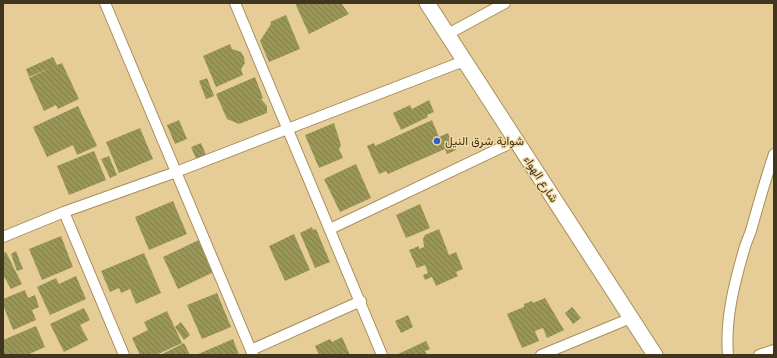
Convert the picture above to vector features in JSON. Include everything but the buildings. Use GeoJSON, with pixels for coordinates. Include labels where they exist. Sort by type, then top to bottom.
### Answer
{"type":"FeatureCollection","features":[{"type":"Feature","properties":{"kind":"street"},"geometry":{"type":"LineString","coordinates":[[106,3],[252,352],[361,301]]}},
{"type":"Feature","properties":{"kind":"street"},"geometry":{"type":"LineString","coordinates":[[235,3],[361,301],[382,355]]}},
{"type":"Feature","properties":{"kind":"street","name":"شارع الهواء"},"geometry":{"type":"LineString","coordinates":[[427,3],[655,355]]}},
{"type":"Feature","properties":{"kind":"street"},"geometry":{"type":"LineString","coordinates":[[448,34],[505,3]]}},
{"type":"Feature","properties":{"kind":"street"},"geometry":{"type":"LineString","coordinates":[[3,237],[64,212],[176,172],[464,61]]}},
{"type":"Feature","properties":{"kind":"street"},"geometry":{"type":"LineString","coordinates":[[330,229],[515,141]]}},
{"type":"Feature","properties":{"kind":"street"},"geometry":{"type":"LineString","coordinates":[[728,355],[727,324],[735,283],[744,249],[752,228],[755,211],[774,154]]}},
{"type":"Feature","properties":{"kind":"street"},"geometry":{"type":"LineString","coordinates":[[64,212],[124,355]]}},
{"type":"Feature","properties":{"kind":"street"},"geometry":{"type":"LineString","coordinates":[[541,355],[631,318]]}},
{"type":"Feature","properties":{"kind":"street"},"geometry":{"type":"LineString","coordinates":[[759,355],[774,350]]}},
{"type":"Feature","properties":{"kind":"place","name":"شواية شرق النيل"},"geometry":{"type":"Point","coordinates":[437,141]}}]}
